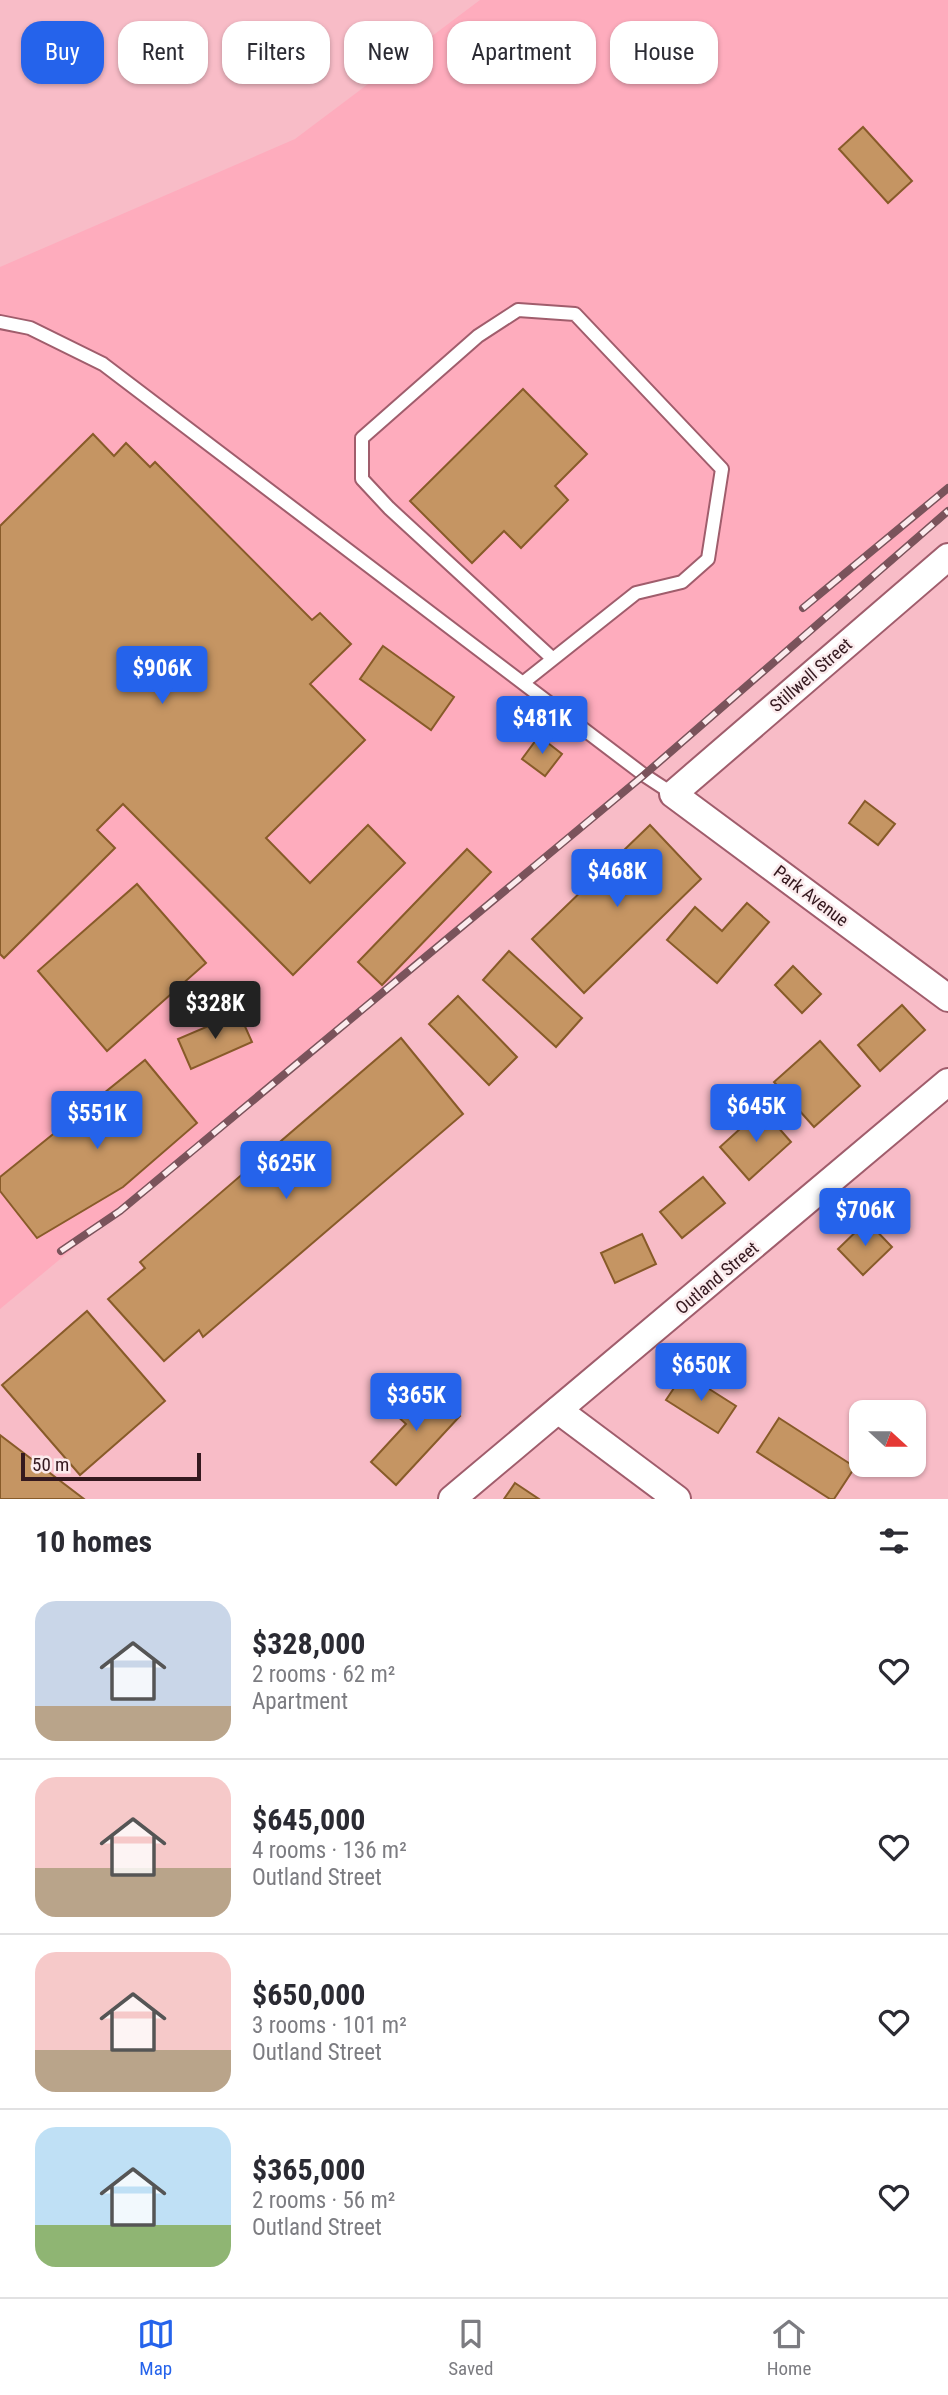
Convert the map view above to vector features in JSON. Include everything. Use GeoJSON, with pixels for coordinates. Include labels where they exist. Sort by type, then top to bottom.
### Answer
{"type":"FeatureCollection","features":[{"type":"Feature","properties":{"kind":"street","name":"Stillwell Street"},"geometry":{"type":"LineString","coordinates":[[673,794],[948,557]]}},
{"type":"Feature","properties":{"kind":"street","name":"Park Avenue"},"geometry":{"type":"LineString","coordinates":[[673,794],[948,998]]}},
{"type":"Feature","properties":{"kind":"street","name":"Outland Street"},"geometry":{"type":"LineString","coordinates":[[452,1499],[948,1082]]}},
{"type":"Feature","properties":{"kind":"street"},"geometry":{"type":"LineString","coordinates":[[558,1410],[677,1499]]}},
{"type":"Feature","properties":{"kind":"lane"},"geometry":{"type":"LineString","coordinates":[[524,682],[636,593],[682,582],[708,559],[723,469],[575,314],[518,310],[478,336],[362,438],[362,479],[389,508],[552,659]]}},
{"type":"Feature","properties":{"kind":"lane"},"geometry":{"type":"LineString","coordinates":[[0,322],[30,328],[103,364],[644,775],[673,794]]}},
{"type":"Feature","properties":{"kind":"shaded area"},"geometry":{"type":"Polygon","coordinates":[[[480,0],[948,0],[948,511],[644,775],[0,1309],[0,267],[295,139],[368,84],[433,84],[433,35],[447,25],[447,84],[596,84],[596,21],[452,21],[480,0]]]}},
{"type":"Feature","properties":{"kind":"building"},"geometry":{"type":"Polygon","coordinates":[[[863,127],[912,181],[888,203],[839,149],[863,127]]]}},
{"type":"Feature","properties":{"kind":"building"},"geometry":{"type":"Polygon","coordinates":[[[523,389],[587,454],[555,486],[568,500],[521,548],[504,531],[472,563],[410,501],[523,389]]]}},
{"type":"Feature","properties":{"kind":"building"},"geometry":{"type":"Polygon","coordinates":[[[93,434],[114,456],[126,443],[150,467],[155,462],[312,620],[320,613],[351,644],[310,684],[365,740],[266,838],[310,883],[368,825],[405,863],[293,975],[123,804],[97,830],[115,848],[4,958],[0,954],[0,526],[93,434]]]}},
{"type":"Feature","properties":{"kind":"building"},"geometry":{"type":"Polygon","coordinates":[[[383,646],[454,697],[431,730],[360,679],[383,646]]]}},
{"type":"Feature","properties":{"kind":"building"},"geometry":{"type":"Polygon","coordinates":[[[539,736],[562,754],[545,776],[522,759],[539,736]]]}},
{"type":"Feature","properties":{"kind":"building"},"geometry":{"type":"Polygon","coordinates":[[[865,801],[895,824],[878,845],[849,823],[865,801]]]}},
{"type":"Feature","properties":{"kind":"building"},"geometry":{"type":"Polygon","coordinates":[[[650,825],[701,879],[584,993],[532,939],[650,825]]]}},
{"type":"Feature","properties":{"kind":"building"},"geometry":{"type":"Polygon","coordinates":[[[467,849],[491,872],[382,985],[358,962],[467,849]]]}},
{"type":"Feature","properties":{"kind":"building"},"geometry":{"type":"Polygon","coordinates":[[[137,884],[206,963],[107,1051],[38,971],[137,884]]]}},
{"type":"Feature","properties":{"kind":"building"},"geometry":{"type":"Polygon","coordinates":[[[747,903],[769,922],[717,983],[667,940],[695,907],[722,931],[747,903]]]}},
{"type":"Feature","properties":{"kind":"building"},"geometry":{"type":"Polygon","coordinates":[[[509,951],[582,1018],[556,1047],[483,980],[509,951]]]}},
{"type":"Feature","properties":{"kind":"building"},"geometry":{"type":"Polygon","coordinates":[[[793,966],[821,994],[802,1013],[775,985],[793,966]]]}},
{"type":"Feature","properties":{"kind":"building"},"geometry":{"type":"Polygon","coordinates":[[[458,996],[517,1057],[489,1085],[429,1024],[458,996]]]}},
{"type":"Feature","properties":{"kind":"building"},"geometry":{"type":"Polygon","coordinates":[[[902,1005],[925,1030],[880,1071],[858,1045],[902,1005]]]}},
{"type":"Feature","properties":{"kind":"building"},"geometry":{"type":"Polygon","coordinates":[[[239,1013],[252,1042],[191,1069],[178,1039],[239,1013]]]}},
{"type":"Feature","properties":{"kind":"building"},"geometry":{"type":"Polygon","coordinates":[[[401,1038],[463,1114],[203,1337],[199,1330],[164,1361],[108,1299],[145,1268],[140,1262],[401,1038]]]}},
{"type":"Feature","properties":{"kind":"building"},"geometry":{"type":"Polygon","coordinates":[[[820,1041],[860,1086],[814,1127],[774,1082],[820,1041]]]}},
{"type":"Feature","properties":{"kind":"building"},"geometry":{"type":"Polygon","coordinates":[[[145,1060],[197,1123],[123,1187],[37,1238],[0,1191],[0,1177],[145,1060]]]}},
{"type":"Feature","properties":{"kind":"building"},"geometry":{"type":"Polygon","coordinates":[[[762,1109],[791,1142],[749,1180],[720,1147],[762,1109]]]}},
{"type":"Feature","properties":{"kind":"building"},"geometry":{"type":"Polygon","coordinates":[[[703,1177],[725,1203],[682,1238],[660,1212],[703,1177]]]}},
{"type":"Feature","properties":{"kind":"building"},"geometry":{"type":"Polygon","coordinates":[[[867,1221],[892,1247],[863,1275],[838,1249],[867,1221]]]}},
{"type":"Feature","properties":{"kind":"building"},"geometry":{"type":"Polygon","coordinates":[[[642,1234],[656,1264],[615,1283],[601,1253],[642,1234]]]}},
{"type":"Feature","properties":{"kind":"building"},"geometry":{"type":"Polygon","coordinates":[[[87,1311],[165,1401],[80,1475],[2,1385],[87,1311]]]}},
{"type":"Feature","properties":{"kind":"building"},"geometry":{"type":"Polygon","coordinates":[[[684,1373],[736,1406],[718,1433],[666,1400],[684,1373]]]}},
{"type":"Feature","properties":{"kind":"building"},"geometry":{"type":"Polygon","coordinates":[[[425,1382],[460,1416],[396,1485],[371,1462],[406,1424],[395,1414],[425,1382]]]}},
{"type":"Feature","properties":{"kind":"building"},"geometry":{"type":"Polygon","coordinates":[[[779,1418],[849,1463],[849,1476],[834,1499],[830,1499],[757,1452],[779,1418]]]}},
{"type":"Feature","properties":{"kind":"building"},"geometry":{"type":"Polygon","coordinates":[[[0,1435],[84,1499],[0,1499],[0,1435]]]}},
{"type":"Feature","properties":{"kind":"building"},"geometry":{"type":"Polygon","coordinates":[[[515,1483],[539,1499],[504,1499],[515,1483]]]}},
{"type":"Feature","properties":{"kind":"railway"},"geometry":{"type":"LineString","coordinates":[[803,608],[948,488]]}},
{"type":"Feature","properties":{"kind":"railway"},"geometry":{"type":"LineString","coordinates":[[61,1251],[120,1211],[644,775],[948,511]]}}]}
